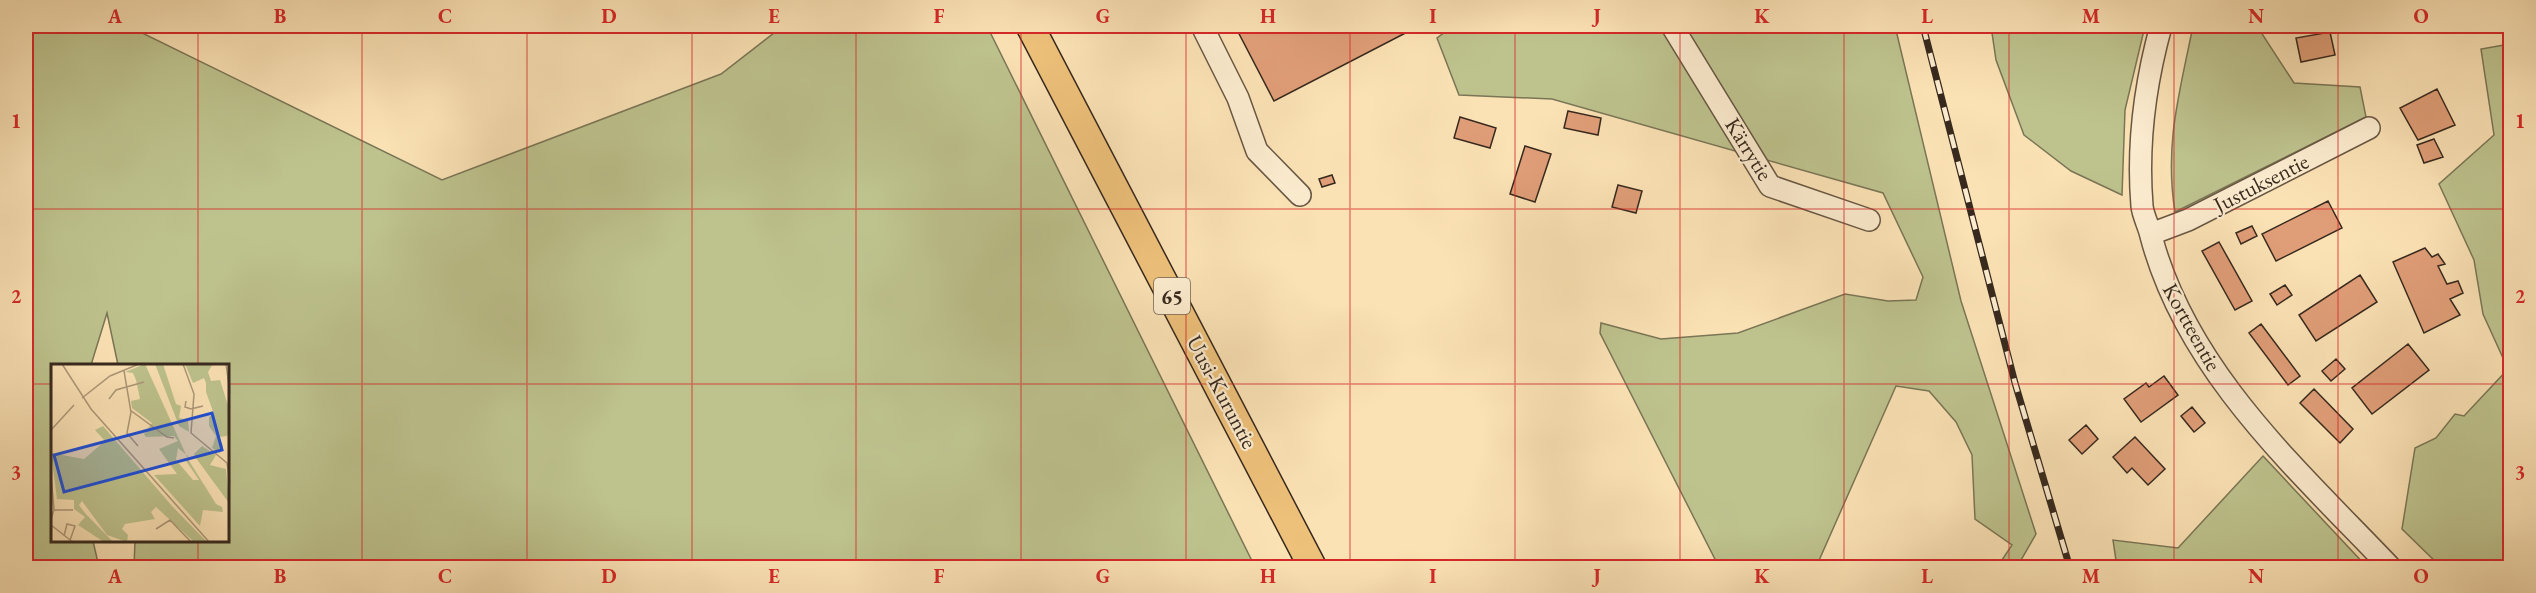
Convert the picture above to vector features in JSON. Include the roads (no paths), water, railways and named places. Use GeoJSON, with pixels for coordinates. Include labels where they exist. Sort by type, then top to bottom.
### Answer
{"type":"FeatureCollection","features":[{"type":"Feature","properties":{"kind":"main road","name":"Uusi-Kuruntie"},"geometry":{"type":"LineString","coordinates":[[1029,26],[1313,567]]}},
{"type":"Feature","properties":{"kind":"street"},"geometry":{"type":"LineString","coordinates":[[1202,26],[1238,98],[1257,151],[1300,195]]}},
{"type":"Feature","properties":{"kind":"street","name":"Kärrytie"},"geometry":{"type":"LineString","coordinates":[[1672,26],[1770,186],[1869,219]]}},
{"type":"Feature","properties":{"kind":"street","name":"Kortteentie"},"geometry":{"type":"LineString","coordinates":[[2161,26],[2148,72],[2141,153],[2142,208],[2158,264],[2180,313],[2241,409],[2391,567]]}},
{"type":"Feature","properties":{"kind":"street","name":"Justuksentie"},"geometry":{"type":"LineString","coordinates":[[2151,234],[2188,220],[2369,128]]}},
{"type":"Feature","properties":{"kind":"railway"},"geometry":{"type":"LineString","coordinates":[[1923,26],[2015,383],[2070,568]]}}]}
